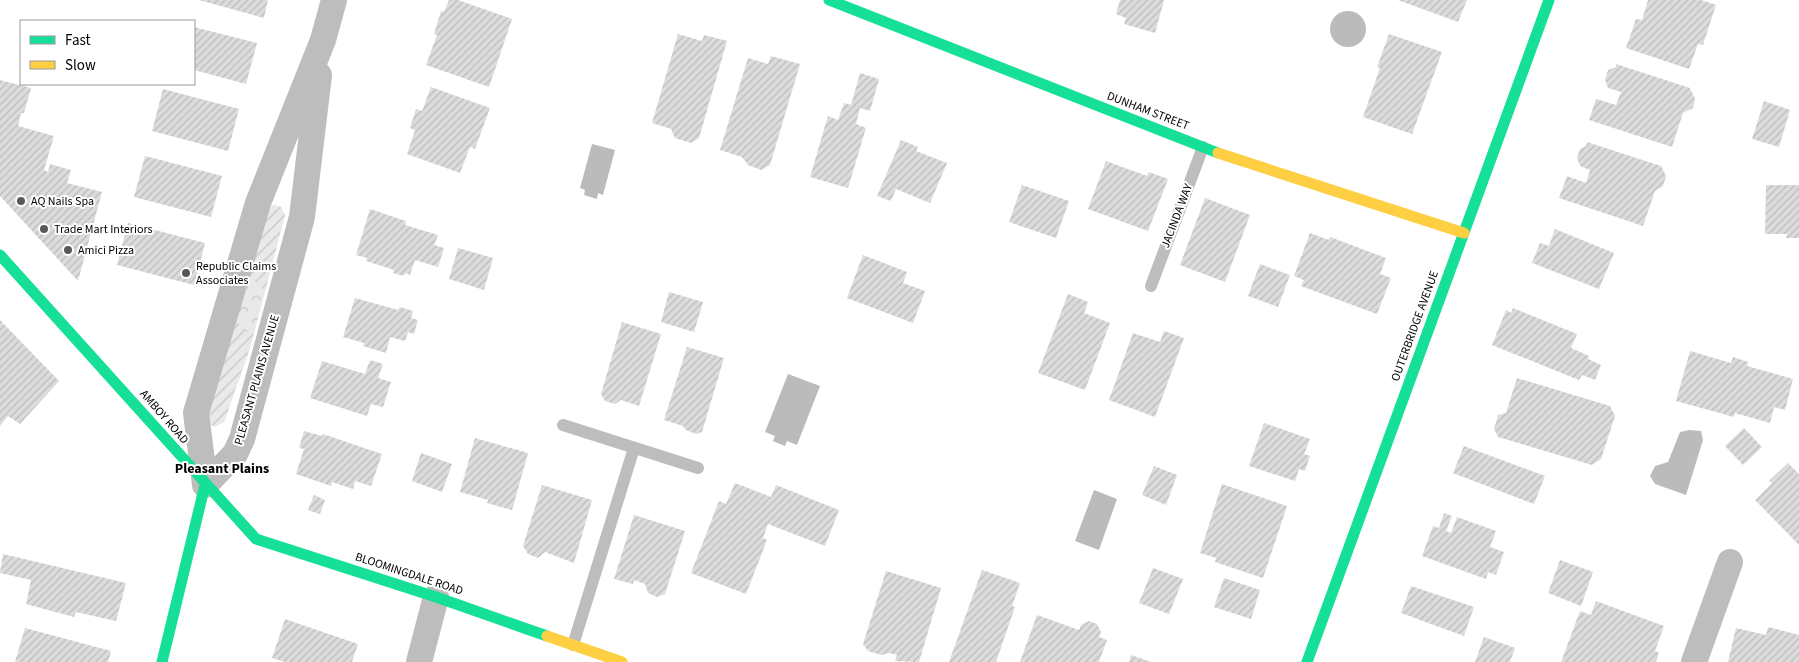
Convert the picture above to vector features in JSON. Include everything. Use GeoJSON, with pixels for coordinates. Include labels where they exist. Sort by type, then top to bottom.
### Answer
{"type":"FeatureCollection","features":[{"type":"Feature","properties":{"kind":"street","name":"PLEASANT PLAINS AVENUE"},"geometry":{"type":"LineString","coordinates":[[205,485],[196,413],[258,203],[323,40],[334,0]]}},
{"type":"Feature","properties":{"kind":"street","name":"OUTERBRIDGE AVENUE"},"geometry":{"type":"LineString","coordinates":[[1307,662],[1549,0]]}},
{"type":"Feature","properties":{"kind":"street","name":"DUNHAM STREET"},"geometry":{"type":"LineString","coordinates":[[839,2],[1203,147],[1464,233]]}},
{"type":"Feature","properties":{"kind":"street","name":"PLEASANT PLAINS AVENUE"},"geometry":{"type":"LineString","coordinates":[[205,485],[235,454],[242,439],[300,227],[323,40]]}},
{"type":"Feature","properties":{"kind":"street","name":"AMBOY ROAD"},"geometry":{"type":"LineString","coordinates":[[0,255],[110,375],[205,485]]}},
{"type":"Feature","properties":{"kind":"street","name":"BLOOMINGDALE ROAD"},"geometry":{"type":"LineString","coordinates":[[205,485],[247,532],[256,539],[436,597],[622,662]]}},
{"type":"Feature","properties":{"kind":"street"},"geometry":{"type":"LineString","coordinates":[[162,662],[205,485]]}},
{"type":"Feature","properties":{"kind":"street"},"geometry":{"type":"LineString","coordinates":[[1694,662],[1730,562]]}},
{"type":"Feature","properties":{"kind":"street"},"geometry":{"type":"LineString","coordinates":[[420,662],[436,597]]}},
{"type":"Feature","properties":{"kind":"lane","name":"JACINDA WAY"},"geometry":{"type":"LineString","coordinates":[[1151,286],[1203,147]]}},
{"type":"Feature","properties":{"kind":"lane"},"geometry":{"type":"LineString","coordinates":[[563,425],[698,468]]}},
{"type":"Feature","properties":{"kind":"lane"},"geometry":{"type":"LineString","coordinates":[[573,645],[634,448]]}},
{"type":"Feature","properties":{"kind":"green space"},"geometry":{"type":"Polygon","coordinates":[[[274,205],[281,207],[285,215],[250,349],[224,422],[214,427],[209,414],[263,215],[274,205]]]}},
{"type":"Feature","properties":{"kind":"green space"},"geometry":{"type":"Polygon","coordinates":[[[271,206],[281,207],[285,215],[265,291],[262,291],[262,285],[257,282],[252,282],[248,287],[244,286],[271,206]]]}},
{"type":"Feature","properties":{"kind":"green space"},"geometry":{"type":"Polygon","coordinates":[[[234,322],[239,323],[243,332],[248,332],[253,327],[256,327],[224,422],[214,427],[210,424],[209,414],[234,322]]]}},
{"type":"Feature","properties":{"kind":"shaded area"},"geometry":{"type":"Polygon","coordinates":[[[1348,11],[1355,12],[1361,16],[1365,22],[1365,36],[1361,42],[1355,46],[1348,47],[1341,46],[1335,42],[1331,36],[1330,29],[1331,22],[1335,16],[1341,12],[1348,11]]]}},
{"type":"Feature","properties":{"kind":"shaded area"},"geometry":{"type":"Polygon","coordinates":[[[592,144],[615,150],[603,195],[598,193],[597,199],[584,195],[585,190],[580,188],[592,144]]]}},
{"type":"Feature","properties":{"kind":"shaded area"},"geometry":{"type":"Polygon","coordinates":[[[788,374],[820,386],[797,445],[787,441],[785,446],[773,441],[775,436],[765,432],[788,374]]]}},
{"type":"Feature","properties":{"kind":"shaded area"},"geometry":{"type":"Polygon","coordinates":[[[1689,430],[1701,431],[1703,440],[1686,495],[1655,484],[1650,476],[1655,466],[1668,462],[1680,432],[1689,430]]]}},
{"type":"Feature","properties":{"kind":"shaded area"},"geometry":{"type":"Polygon","coordinates":[[[1094,490],[1117,499],[1099,550],[1075,541],[1094,490]]]}},
{"type":"Feature","properties":{"kind":"building"},"geometry":{"type":"Polygon","coordinates":[[[199,0],[268,0],[264,18],[199,0]]]}},
{"type":"Feature","properties":{"kind":"building"},"geometry":{"type":"Polygon","coordinates":[[[449,0],[458,0],[512,19],[489,87],[426,65],[437,35],[434,34],[441,11],[444,12],[449,0]]]}},
{"type":"Feature","properties":{"kind":"building"},"geometry":{"type":"Polygon","coordinates":[[[1120,0],[1164,0],[1155,33],[1124,24],[1126,18],[1116,14],[1120,0]]]}},
{"type":"Feature","properties":{"kind":"building"},"geometry":{"type":"Polygon","coordinates":[[[1398,0],[1467,0],[1458,22],[1398,0]]]}},
{"type":"Feature","properties":{"kind":"building"},"geometry":{"type":"Polygon","coordinates":[[[1648,0],[1701,0],[1716,5],[1703,45],[1698,44],[1689,69],[1626,48],[1636,19],[1642,20],[1648,0]]]}},
{"type":"Feature","properties":{"kind":"building"},"geometry":{"type":"Polygon","coordinates":[[[195,27],[257,43],[246,84],[195,70],[195,27]]]}},
{"type":"Feature","properties":{"kind":"building"},"geometry":{"type":"Polygon","coordinates":[[[678,34],[702,41],[704,35],[727,41],[699,138],[691,143],[675,138],[671,129],[652,123],[678,34]]]}},
{"type":"Feature","properties":{"kind":"building"},"geometry":{"type":"Polygon","coordinates":[[[1389,34],[1442,52],[1412,134],[1363,117],[1380,68],[1377,67],[1389,34]]]}},
{"type":"Feature","properties":{"kind":"building"},"geometry":{"type":"Polygon","coordinates":[[[771,56],[800,64],[770,165],[761,170],[748,165],[742,157],[720,150],[748,58],[768,64],[771,56]]]}},
{"type":"Feature","properties":{"kind":"building"},"geometry":{"type":"Polygon","coordinates":[[[1616,64],[1690,88],[1695,99],[1693,108],[1683,113],[1672,147],[1589,120],[1596,99],[1616,105],[1621,92],[1608,88],[1605,80],[1608,70],[1616,67],[1616,64]]]}},
{"type":"Feature","properties":{"kind":"building"},"geometry":{"type":"Polygon","coordinates":[[[860,73],[879,79],[870,111],[860,108],[856,124],[866,128],[848,188],[810,177],[828,116],[838,120],[844,103],[851,105],[860,73]]]}},
{"type":"Feature","properties":{"kind":"building"},"geometry":{"type":"Polygon","coordinates":[[[0,80],[31,88],[18,126],[54,136],[44,170],[48,172],[50,164],[71,170],[67,183],[102,192],[78,281],[0,196],[0,80]]]}},
{"type":"Feature","properties":{"kind":"building"},"geometry":{"type":"Polygon","coordinates":[[[431,87],[490,108],[475,149],[470,147],[460,173],[407,154],[415,130],[410,128],[416,109],[422,111],[431,87]]]}},
{"type":"Feature","properties":{"kind":"building"},"geometry":{"type":"Polygon","coordinates":[[[163,89],[239,109],[228,151],[152,131],[163,89]]]}},
{"type":"Feature","properties":{"kind":"building"},"geometry":{"type":"Polygon","coordinates":[[[1764,101],[1790,110],[1779,147],[1752,139],[1764,101]]]}},
{"type":"Feature","properties":{"kind":"building"},"geometry":{"type":"Polygon","coordinates":[[[901,140],[918,147],[916,151],[947,163],[930,203],[896,189],[891,201],[877,196],[901,140]]]}},
{"type":"Feature","properties":{"kind":"building"},"geometry":{"type":"Polygon","coordinates":[[[1587,142],[1661,166],[1666,176],[1663,186],[1655,191],[1643,226],[1559,198],[1567,176],[1586,183],[1590,170],[1580,166],[1577,158],[1580,149],[1586,146],[1587,142]]]}},
{"type":"Feature","properties":{"kind":"building"},"geometry":{"type":"Polygon","coordinates":[[[145,156],[222,176],[211,217],[134,197],[145,156]]]}},
{"type":"Feature","properties":{"kind":"building"},"geometry":{"type":"Polygon","coordinates":[[[1106,161],[1147,176],[1149,172],[1168,179],[1148,231],[1088,209],[1106,161]]]}},
{"type":"Feature","properties":{"kind":"building"},"geometry":{"type":"Polygon","coordinates":[[[1022,185],[1069,201],[1056,238],[1009,222],[1022,185]]]}},
{"type":"Feature","properties":{"kind":"building"},"geometry":{"type":"Polygon","coordinates":[[[1766,185],[1799,185],[1799,238],[1786,238],[1787,234],[1765,234],[1766,185]]]}},
{"type":"Feature","properties":{"kind":"building"},"geometry":{"type":"Polygon","coordinates":[[[1205,198],[1250,215],[1225,282],[1180,265],[1205,198]]]}},
{"type":"Feature","properties":{"kind":"building"},"geometry":{"type":"Polygon","coordinates":[[[370,209],[406,221],[405,225],[438,235],[434,245],[444,248],[438,267],[415,260],[410,275],[405,273],[404,276],[393,273],[394,270],[366,261],[367,258],[356,255],[370,209]]]}},
{"type":"Feature","properties":{"kind":"building"},"geometry":{"type":"Polygon","coordinates":[[[128,223],[205,243],[194,285],[117,265],[128,223]]]}},
{"type":"Feature","properties":{"kind":"building"},"geometry":{"type":"Polygon","coordinates":[[[1555,229],[1614,253],[1599,289],[1532,263],[1540,243],[1549,246],[1555,229]]]}},
{"type":"Feature","properties":{"kind":"building"},"geometry":{"type":"Polygon","coordinates":[[[1310,233],[1329,240],[1330,237],[1386,258],[1380,274],[1391,278],[1377,314],[1301,286],[1304,280],[1294,276],[1310,233]]]}},
{"type":"Feature","properties":{"kind":"building"},"geometry":{"type":"Polygon","coordinates":[[[458,248],[493,258],[484,290],[449,279],[458,248]]]}},
{"type":"Feature","properties":{"kind":"building"},"geometry":{"type":"Polygon","coordinates":[[[863,255],[907,272],[903,283],[925,291],[913,323],[847,298],[863,255]]]}},
{"type":"Feature","properties":{"kind":"building"},"geometry":{"type":"Polygon","coordinates":[[[1260,264],[1290,275],[1278,307],[1248,296],[1260,264]]]}},
{"type":"Feature","properties":{"kind":"building"},"geometry":{"type":"Polygon","coordinates":[[[669,292],[703,302],[694,332],[661,322],[669,292]]]}},
{"type":"Feature","properties":{"kind":"building"},"geometry":{"type":"Polygon","coordinates":[[[1068,294],[1088,302],[1084,313],[1110,323],[1085,390],[1038,373],[1068,294]]]}},
{"type":"Feature","properties":{"kind":"building"},"geometry":{"type":"Polygon","coordinates":[[[355,298],[398,310],[400,307],[413,311],[411,318],[418,320],[414,334],[408,332],[405,341],[390,337],[386,353],[363,346],[364,343],[343,337],[355,298]]]}},
{"type":"Feature","properties":{"kind":"building"},"geometry":{"type":"Polygon","coordinates":[[[1513,308],[1577,334],[1571,348],[1589,356],[1588,359],[1601,365],[1595,380],[1582,375],[1579,380],[1492,345],[1506,310],[1511,313],[1513,308]]]}},
{"type":"Feature","properties":{"kind":"building"},"geometry":{"type":"Polygon","coordinates":[[[0,320],[59,381],[20,424],[8,416],[0,426],[0,320]]]}},
{"type":"Feature","properties":{"kind":"building"},"geometry":{"type":"Polygon","coordinates":[[[622,322],[661,334],[639,406],[621,400],[615,404],[605,401],[601,394],[622,322]]]}},
{"type":"Feature","properties":{"kind":"building"},"geometry":{"type":"Polygon","coordinates":[[[1164,331],[1184,338],[1155,417],[1109,400],[1133,333],[1160,342],[1164,331]]]}},
{"type":"Feature","properties":{"kind":"building"},"geometry":{"type":"Polygon","coordinates":[[[687,347],[724,358],[702,432],[696,434],[686,430],[683,426],[664,420],[687,347]]]}},
{"type":"Feature","properties":{"kind":"building"},"geometry":{"type":"Polygon","coordinates":[[[1690,351],[1731,363],[1733,357],[1748,362],[1747,366],[1793,379],[1785,410],[1774,407],[1770,423],[1735,413],[1734,417],[1676,401],[1690,351]]]}},
{"type":"Feature","properties":{"kind":"building"},"geometry":{"type":"Polygon","coordinates":[[[370,360],[383,364],[378,378],[391,382],[383,407],[371,404],[367,416],[310,398],[322,361],[365,374],[370,360]]]}},
{"type":"Feature","properties":{"kind":"building"},"geometry":{"type":"Polygon","coordinates":[[[1517,378],[1610,406],[1615,416],[1601,459],[1592,465],[1498,437],[1494,429],[1498,415],[1506,413],[1517,378]]]}},
{"type":"Feature","properties":{"kind":"building"},"geometry":{"type":"Polygon","coordinates":[[[1264,423],[1310,439],[1304,454],[1310,456],[1305,471],[1299,469],[1295,481],[1249,466],[1264,423]]]}},
{"type":"Feature","properties":{"kind":"building"},"geometry":{"type":"Polygon","coordinates":[[[1744,428],[1762,447],[1743,465],[1725,446],[1744,428]]]}},
{"type":"Feature","properties":{"kind":"building"},"geometry":{"type":"Polygon","coordinates":[[[304,431],[322,436],[323,434],[382,454],[371,486],[355,481],[353,489],[332,482],[331,486],[296,474],[304,449],[299,448],[304,431]]]}},
{"type":"Feature","properties":{"kind":"building"},"geometry":{"type":"Polygon","coordinates":[[[475,438],[528,453],[512,510],[487,503],[488,500],[460,492],[475,438]]]}},
{"type":"Feature","properties":{"kind":"building"},"geometry":{"type":"Polygon","coordinates":[[[1464,446],[1545,476],[1534,504],[1453,473],[1464,446]]]}},
{"type":"Feature","properties":{"kind":"building"},"geometry":{"type":"Polygon","coordinates":[[[421,453],[452,464],[442,492],[412,481],[421,453]]]}},
{"type":"Feature","properties":{"kind":"building"},"geometry":{"type":"Polygon","coordinates":[[[1788,463],[1799,474],[1799,545],[1755,500],[1772,483],[1769,481],[1788,463]]]}},
{"type":"Feature","properties":{"kind":"building"},"geometry":{"type":"Polygon","coordinates":[[[1154,466],[1177,475],[1166,505],[1142,495],[1154,466]]]}},
{"type":"Feature","properties":{"kind":"building"},"geometry":{"type":"Polygon","coordinates":[[[735,483],[771,497],[776,485],[839,510],[825,546],[768,524],[763,538],[767,540],[746,594],[691,573],[719,501],[726,504],[735,483]]]}},
{"type":"Feature","properties":{"kind":"building"},"geometry":{"type":"Polygon","coordinates":[[[1222,484],[1287,506],[1263,578],[1215,562],[1216,558],[1200,553],[1222,484]]]}},
{"type":"Feature","properties":{"kind":"building"},"geometry":{"type":"Polygon","coordinates":[[[542,485],[592,500],[574,563],[545,552],[538,558],[528,554],[523,546],[542,485]]]}},
{"type":"Feature","properties":{"kind":"building"},"geometry":{"type":"Polygon","coordinates":[[[314,495],[325,500],[320,514],[308,510],[314,495]]]}},
{"type":"Feature","properties":{"kind":"building"},"geometry":{"type":"Polygon","coordinates":[[[1444,513],[1452,516],[1446,531],[1451,533],[1457,517],[1496,531],[1490,547],[1504,552],[1496,575],[1488,572],[1486,579],[1422,556],[1433,526],[1439,528],[1444,513]]]}},
{"type":"Feature","properties":{"kind":"building"},"geometry":{"type":"Polygon","coordinates":[[[634,515],[685,531],[665,594],[657,597],[648,593],[645,584],[634,580],[633,584],[614,579],[634,515]]]}},
{"type":"Feature","properties":{"kind":"building"},"geometry":{"type":"Polygon","coordinates":[[[3,554],[126,583],[116,621],[76,612],[74,617],[26,604],[31,580],[0,573],[3,554]]]}},
{"type":"Feature","properties":{"kind":"building"},"geometry":{"type":"Polygon","coordinates":[[[1560,560],[1593,572],[1581,606],[1548,593],[1560,560]]]}},
{"type":"Feature","properties":{"kind":"building"},"geometry":{"type":"Polygon","coordinates":[[[1153,568],[1183,579],[1169,614],[1139,603],[1153,568]]]}},
{"type":"Feature","properties":{"kind":"building"},"geometry":{"type":"Polygon","coordinates":[[[982,570],[1020,583],[1012,606],[1015,607],[996,662],[949,662],[982,570]]]}},
{"type":"Feature","properties":{"kind":"building"},"geometry":{"type":"Polygon","coordinates":[[[886,571],[941,588],[919,662],[895,661],[897,655],[889,653],[881,655],[868,651],[863,644],[886,571]]]}},
{"type":"Feature","properties":{"kind":"building"},"geometry":{"type":"Polygon","coordinates":[[[1224,578],[1260,590],[1251,619],[1214,607],[1224,578]]]}},
{"type":"Feature","properties":{"kind":"building"},"geometry":{"type":"Polygon","coordinates":[[[1411,586],[1474,607],[1464,636],[1401,613],[1411,586]]]}},
{"type":"Feature","properties":{"kind":"building"},"geometry":{"type":"Polygon","coordinates":[[[1596,601],[1664,626],[1655,651],[1659,653],[1656,662],[1561,662],[1580,611],[1591,615],[1596,601]]]}},
{"type":"Feature","properties":{"kind":"building"},"geometry":{"type":"Polygon","coordinates":[[[1037,615],[1079,630],[1081,625],[1089,621],[1097,624],[1101,632],[1099,637],[1107,640],[1099,662],[1020,662],[1037,615]]]}},
{"type":"Feature","properties":{"kind":"building"},"geometry":{"type":"Polygon","coordinates":[[[285,619],[358,644],[352,662],[285,662],[272,658],[285,619]]]}},
{"type":"Feature","properties":{"kind":"building"},"geometry":{"type":"Polygon","coordinates":[[[1768,627],[1799,635],[1799,662],[1728,662],[1736,628],[1766,635],[1768,627]]]}},
{"type":"Feature","properties":{"kind":"building"},"geometry":{"type":"Polygon","coordinates":[[[25,628],[111,651],[108,662],[15,662],[25,628]]]}},
{"type":"Feature","properties":{"kind":"building"},"geometry":{"type":"Polygon","coordinates":[[[1484,637],[1515,648],[1510,662],[1475,662],[1484,637]]]}},
{"type":"Feature","properties":{"kind":"building"},"geometry":{"type":"Polygon","coordinates":[[[1131,655],[1151,662],[1129,662],[1131,655]]]}},
{"type":"Feature","properties":{"kind":"traffic: fast"},"geometry":{"type":"LineString","coordinates":[[829,0],[1218,153]]}},
{"type":"Feature","properties":{"kind":"traffic: fast"},"geometry":{"type":"LineString","coordinates":[[1307,662],[1549,0]]}},
{"type":"Feature","properties":{"kind":"traffic: fast"},"geometry":{"type":"LineString","coordinates":[[0,255],[256,539],[436,597],[547,636]]}},
{"type":"Feature","properties":{"kind":"traffic: fast"},"geometry":{"type":"LineString","coordinates":[[162,662],[205,485]]}},
{"type":"Feature","properties":{"kind":"traffic: slow"},"geometry":{"type":"LineString","coordinates":[[1218,153],[1464,233]]}},
{"type":"Feature","properties":{"kind":"traffic: slow"},"geometry":{"type":"LineString","coordinates":[[547,636],[622,662]]}},
{"type":"Feature","properties":{"kind":"place","name":"AQ Nails Spa"},"geometry":{"type":"Point","coordinates":[21,201]}},
{"type":"Feature","properties":{"kind":"place","name":"Trade Mart Interiors"},"geometry":{"type":"Point","coordinates":[44,229]}},
{"type":"Feature","properties":{"kind":"place","name":"Amici Pizza"},"geometry":{"type":"Point","coordinates":[68,250]}},
{"type":"Feature","properties":{"kind":"place","name":"Republic Claims Associates"},"geometry":{"type":"Point","coordinates":[186,273]}},
{"type":"Feature","properties":{"kind":"district","name":"Pleasant Plains"},"geometry":{"type":"Point","coordinates":[222,469]}}]}
